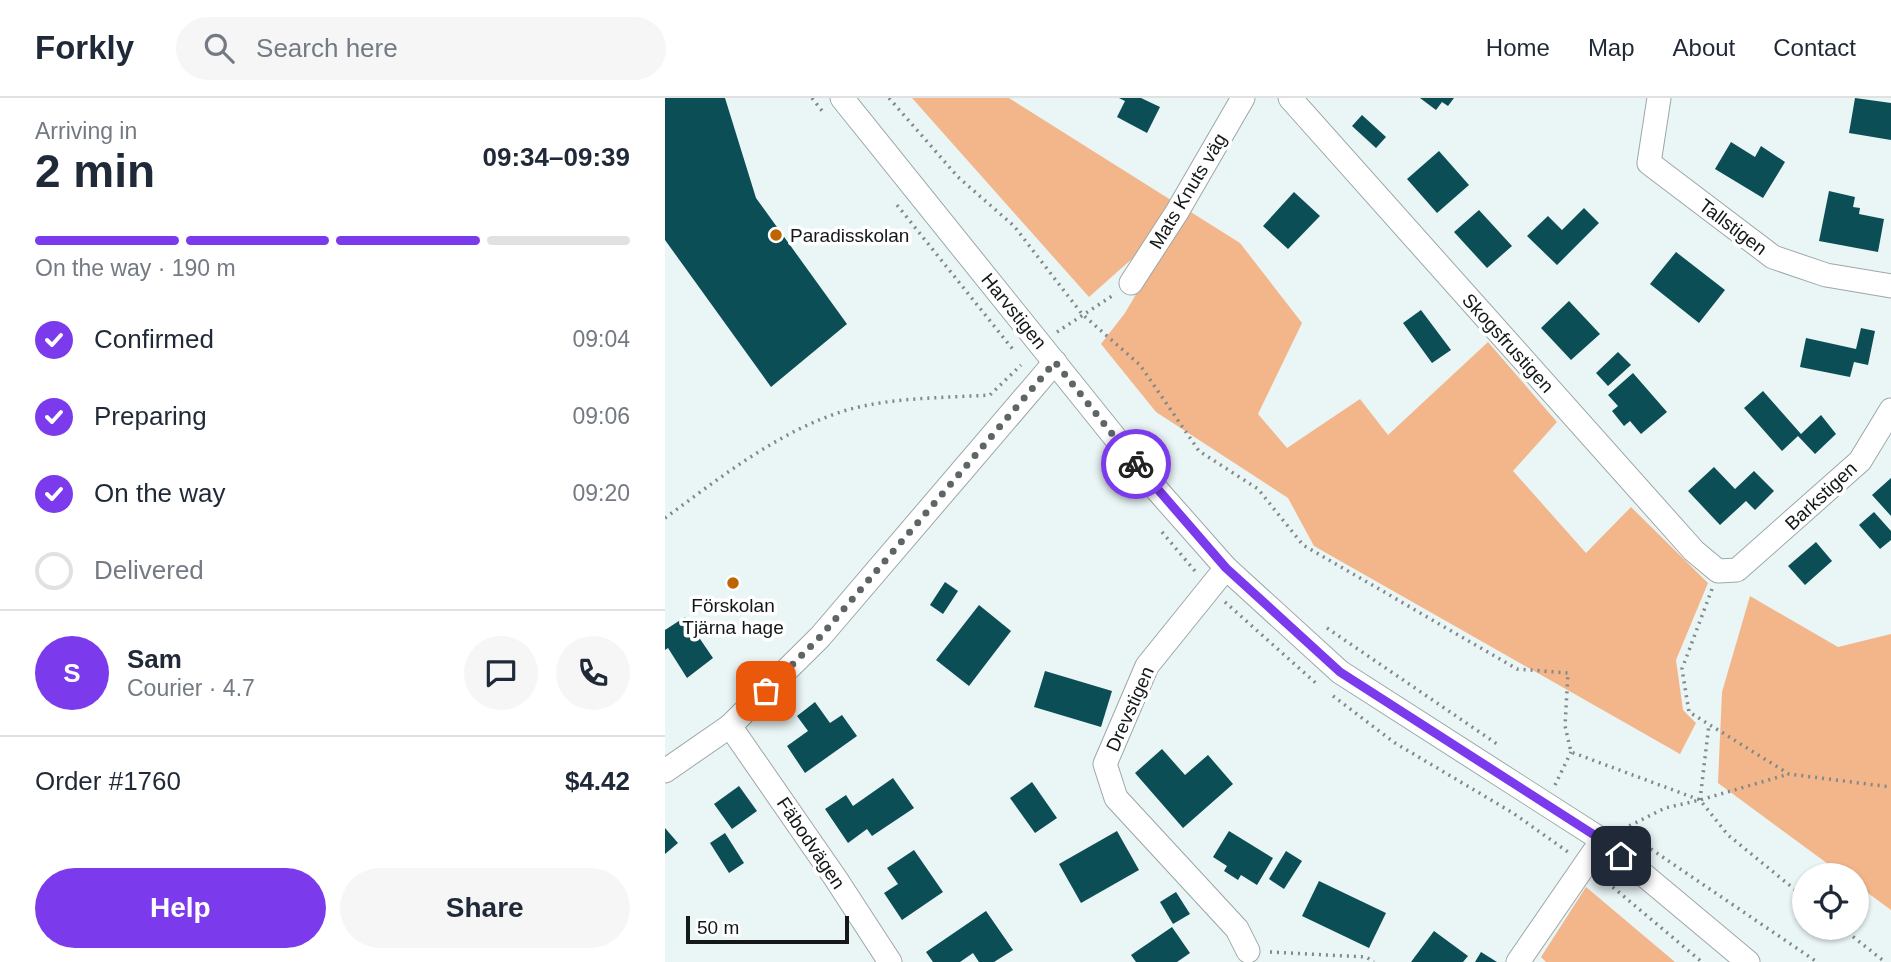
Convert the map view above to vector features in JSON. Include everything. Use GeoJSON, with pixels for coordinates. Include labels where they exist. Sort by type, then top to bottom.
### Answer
{"type":"FeatureCollection","features":[{"type":"Feature","properties":{"kind":"street","name":"Harvstigen"},"geometry":{"type":"LineString","coordinates":[[842,98],[1158,491],[1226,568],[1340,672],[1546,803],[1612,835],[1748,962]]}},
{"type":"Feature","properties":{"kind":"street","name":"Mats Knuts väg"},"geometry":{"type":"LineString","coordinates":[[1131,283],[1177,212],[1243,98]]}},
{"type":"Feature","properties":{"kind":"street","name":"Skogsfrustigen"},"geometry":{"type":"LineString","coordinates":[[1290,98],[1694,551],[1727,570]]}},
{"type":"Feature","properties":{"kind":"street","name":"Tallstigen"},"geometry":{"type":"LineString","coordinates":[[1659,98],[1649,163],[1773,257],[1826,275],[1891,286]]}},
{"type":"Feature","properties":{"kind":"street"},"geometry":{"type":"LineString","coordinates":[[665,771],[730,726],[820,637],[1038,381],[1048,353]]}},
{"type":"Feature","properties":{"kind":"street","name":"Barkstigen"},"geometry":{"type":"LineString","coordinates":[[1727,570],[1860,461],[1891,410]]}},
{"type":"Feature","properties":{"kind":"street","name":"Drevstigen"},"geometry":{"type":"LineString","coordinates":[[1226,568],[1147,666],[1105,764],[1116,798],[1237,929],[1248,951]]}},
{"type":"Feature","properties":{"kind":"street","name":"Fäbodvägen"},"geometry":{"type":"LineString","coordinates":[[730,726],[836,878],[890,962]]}},
{"type":"Feature","properties":{"kind":"street"},"geometry":{"type":"LineString","coordinates":[[1518,962],[1585,864],[1612,835]]}},
{"type":"Feature","properties":{"kind":"path"},"geometry":{"type":"LineString","coordinates":[[812,98],[829,120]]}},
{"type":"Feature","properties":{"kind":"path"},"geometry":{"type":"LineString","coordinates":[[889,98],[958,177],[1014,226],[1082,314],[1140,365],[1199,451],[1258,489],[1303,545],[1517,669],[1568,673],[1565,726],[1571,752],[1546,803]]}},
{"type":"Feature","properties":{"kind":"path"},"geometry":{"type":"LineString","coordinates":[[890,196],[1017,354]]}},
{"type":"Feature","properties":{"kind":"path"},"geometry":{"type":"LineString","coordinates":[[1048,353],[1082,314],[1131,283]]}},
{"type":"Feature","properties":{"kind":"path"},"geometry":{"type":"LineString","coordinates":[[665,518],[799,427],[850,409],[908,400],[990,395],[1024,362],[1038,381]]}},
{"type":"Feature","properties":{"kind":"path"},"geometry":{"type":"LineString","coordinates":[[1727,570],[1682,669],[1689,712],[1790,774]]}},
{"type":"Feature","properties":{"kind":"path"},"geometry":{"type":"LineString","coordinates":[[1210,588],[1320,686]]}},
{"type":"Feature","properties":{"kind":"path"},"geometry":{"type":"LineString","coordinates":[[1322,625],[1500,746]]}},
{"type":"Feature","properties":{"kind":"path"},"geometry":{"type":"LineString","coordinates":[[1331,694],[1395,743],[1513,813],[1585,864],[1702,962]]}},
{"type":"Feature","properties":{"kind":"path"},"geometry":{"type":"LineString","coordinates":[[1700,800],[1709,724]]}},
{"type":"Feature","properties":{"kind":"path"},"geometry":{"type":"LineString","coordinates":[[1571,752],[1700,800],[1728,835],[1792,887]]}},
{"type":"Feature","properties":{"kind":"path"},"geometry":{"type":"LineString","coordinates":[[1612,835],[1665,808],[1790,774],[1891,787]]}},
{"type":"Feature","properties":{"kind":"path"},"geometry":{"type":"LineString","coordinates":[[1612,835],[1634,837]]}},
{"type":"Feature","properties":{"kind":"path"},"geometry":{"type":"LineString","coordinates":[[1645,845],[1817,962]]}},
{"type":"Feature","properties":{"kind":"path"},"geometry":{"type":"LineString","coordinates":[[1857,940],[1885,962]]}},
{"type":"Feature","properties":{"kind":"path"},"geometry":{"type":"LineString","coordinates":[[1248,951],[1366,957],[1374,962]]}},
{"type":"Feature","properties":{"kind":"shaded area"},"geometry":{"type":"Polygon","coordinates":[[[912,98],[1009,98],[1174,202],[1143,249],[1089,297],[912,98]]]}},
{"type":"Feature","properties":{"kind":"shaded area"},"geometry":{"type":"Polygon","coordinates":[[[1186,209],[1240,243],[1302,323],[1258,414],[1287,448],[1360,399],[1388,435],[1488,342],[1557,422],[1513,471],[1586,553],[1631,507],[1708,583],[1676,660],[1683,710],[1696,723],[1680,754],[1314,546],[1288,498],[1156,412],[1101,344],[1125,313],[1186,209]]]}},
{"type":"Feature","properties":{"kind":"shaded area"},"geometry":{"type":"Polygon","coordinates":[[[1750,596],[1838,647],[1891,634],[1891,910],[1869,894],[1869,863],[1827,863],[1718,783],[1722,692],[1750,596]]]}},
{"type":"Feature","properties":{"kind":"shaded area"},"geometry":{"type":"Polygon","coordinates":[[[1586,887],[1675,962],[1546,962],[1541,957],[1586,887]]]}},
{"type":"Feature","properties":{"kind":"building","name":"Paradisskolan"},"geometry":{"type":"Polygon","coordinates":[[[665,98],[725,98],[756,198],[847,324],[771,387],[665,240],[665,98]]]}},
{"type":"Feature","properties":{"kind":"building"},"geometry":{"type":"Polygon","coordinates":[[[1119,98],[1141,98],[1160,107],[1147,133],[1117,117],[1125,101],[1119,98]]]}},
{"type":"Feature","properties":{"kind":"building"},"geometry":{"type":"Polygon","coordinates":[[[1420,98],[1454,98],[1448,106],[1442,102],[1436,110],[1420,98]]]}},
{"type":"Feature","properties":{"kind":"building"},"geometry":{"type":"Polygon","coordinates":[[[1855,98],[1891,103],[1891,140],[1849,133],[1855,98]]]}},
{"type":"Feature","properties":{"kind":"building"},"geometry":{"type":"Polygon","coordinates":[[[1362,115],[1386,137],[1376,148],[1352,126],[1362,115]]]}},
{"type":"Feature","properties":{"kind":"building"},"geometry":{"type":"Polygon","coordinates":[[[1731,142],[1755,157],[1761,146],[1785,162],[1763,198],[1715,169],[1731,142]]]}},
{"type":"Feature","properties":{"kind":"building"},"geometry":{"type":"Polygon","coordinates":[[[1439,151],[1469,185],[1437,213],[1407,179],[1439,151]]]}},
{"type":"Feature","properties":{"kind":"building"},"geometry":{"type":"Polygon","coordinates":[[[1829,191],[1855,197],[1853,207],[1860,208],[1859,214],[1884,219],[1878,252],[1819,241],[1829,191]]]}},
{"type":"Feature","properties":{"kind":"building"},"geometry":{"type":"Polygon","coordinates":[[[1294,192],[1320,216],[1288,249],[1263,226],[1294,192]]]}},
{"type":"Feature","properties":{"kind":"building"},"geometry":{"type":"Polygon","coordinates":[[[1584,208],[1599,223],[1557,265],[1527,236],[1548,216],[1562,230],[1584,208]]]}},
{"type":"Feature","properties":{"kind":"building"},"geometry":{"type":"Polygon","coordinates":[[[1479,210],[1512,246],[1487,268],[1454,232],[1479,210]]]}},
{"type":"Feature","properties":{"kind":"building"},"geometry":{"type":"Polygon","coordinates":[[[1676,252],[1725,290],[1699,323],[1650,284],[1676,252]]]}},
{"type":"Feature","properties":{"kind":"building"},"geometry":{"type":"Polygon","coordinates":[[[1569,301],[1600,334],[1571,360],[1541,328],[1569,301]]]}},
{"type":"Feature","properties":{"kind":"building"},"geometry":{"type":"Polygon","coordinates":[[[1421,310],[1451,350],[1432,363],[1403,323],[1421,310]]]}},
{"type":"Feature","properties":{"kind":"building"},"geometry":{"type":"Polygon","coordinates":[[[1861,328],[1875,331],[1868,365],[1854,362],[1850,377],[1800,367],[1806,338],[1856,349],[1861,328]]]}},
{"type":"Feature","properties":{"kind":"building"},"geometry":{"type":"Polygon","coordinates":[[[1618,352],[1631,365],[1608,386],[1596,373],[1618,352]]]}},
{"type":"Feature","properties":{"kind":"building"},"geometry":{"type":"Polygon","coordinates":[[[1633,373],[1667,412],[1641,434],[1630,421],[1624,426],[1612,411],[1618,406],[1608,395],[1633,373]]]}},
{"type":"Feature","properties":{"kind":"building"},"geometry":{"type":"Polygon","coordinates":[[[1763,391],[1801,434],[1821,415],[1836,434],[1815,454],[1798,436],[1782,451],[1744,408],[1763,391]]]}},
{"type":"Feature","properties":{"kind":"building"},"geometry":{"type":"Polygon","coordinates":[[[1714,467],[1735,489],[1754,471],[1774,491],[1755,510],[1746,501],[1720,525],[1688,491],[1714,467]]]}},
{"type":"Feature","properties":{"kind":"building"},"geometry":{"type":"Polygon","coordinates":[[[1891,478],[1891,516],[1872,495],[1891,478]]]}},
{"type":"Feature","properties":{"kind":"building"},"geometry":{"type":"Polygon","coordinates":[[[1874,512],[1891,531],[1891,540],[1880,549],[1859,525],[1874,512]]]}},
{"type":"Feature","properties":{"kind":"building"},"geometry":{"type":"Polygon","coordinates":[[[1816,542],[1832,561],[1805,585],[1788,566],[1816,542]]]}},
{"type":"Feature","properties":{"kind":"building"},"geometry":{"type":"Polygon","coordinates":[[[945,582],[958,591],[943,614],[930,605],[945,582]]]}},
{"type":"Feature","properties":{"kind":"building"},"geometry":{"type":"Polygon","coordinates":[[[979,605],[1011,631],[969,686],[936,660],[979,605]]]}},
{"type":"Feature","properties":{"kind":"building"},"geometry":{"type":"Polygon","coordinates":[[[685,617],[713,658],[687,678],[668,648],[665,650],[665,630],[685,617]]]}},
{"type":"Feature","properties":{"kind":"building"},"geometry":{"type":"Polygon","coordinates":[[[1045,671],[1112,691],[1101,727],[1034,707],[1045,671]]]}},
{"type":"Feature","properties":{"kind":"building"},"geometry":{"type":"Polygon","coordinates":[[[815,702],[830,723],[842,715],[857,736],[805,773],[787,746],[808,731],[797,716],[815,702]]]}},
{"type":"Feature","properties":{"kind":"building"},"geometry":{"type":"Polygon","coordinates":[[[1162,749],[1185,775],[1208,755],[1233,784],[1183,828],[1135,773],[1162,749]]]}},
{"type":"Feature","properties":{"kind":"building"},"geometry":{"type":"Polygon","coordinates":[[[893,778],[914,808],[872,836],[867,829],[848,843],[825,809],[846,795],[853,806],[893,778]]]}},
{"type":"Feature","properties":{"kind":"building"},"geometry":{"type":"Polygon","coordinates":[[[1032,782],[1057,818],[1035,833],[1010,798],[1032,782]]]}},
{"type":"Feature","properties":{"kind":"building"},"geometry":{"type":"Polygon","coordinates":[[[739,786],[757,811],[732,829],[714,804],[739,786]]]}},
{"type":"Feature","properties":{"kind":"building"},"geometry":{"type":"Polygon","coordinates":[[[665,828],[678,843],[665,854],[665,828]]]}},
{"type":"Feature","properties":{"kind":"building"},"geometry":{"type":"Polygon","coordinates":[[[1117,831],[1139,870],[1081,903],[1059,864],[1117,831]]]}},
{"type":"Feature","properties":{"kind":"building"},"geometry":{"type":"Polygon","coordinates":[[[1229,831],[1273,858],[1257,885],[1241,875],[1238,880],[1224,871],[1227,866],[1213,857],[1229,831]]]}},
{"type":"Feature","properties":{"kind":"building"},"geometry":{"type":"Polygon","coordinates":[[[725,833],[744,863],[729,873],[710,843],[725,833]]]}},
{"type":"Feature","properties":{"kind":"building"},"geometry":{"type":"Polygon","coordinates":[[[914,850],[943,892],[902,920],[884,893],[898,884],[887,868],[914,850]]]}},
{"type":"Feature","properties":{"kind":"building"},"geometry":{"type":"Polygon","coordinates":[[[1286,851],[1302,861],[1284,889],[1269,879],[1286,851]]]}},
{"type":"Feature","properties":{"kind":"building"},"geometry":{"type":"Polygon","coordinates":[[[1319,881],[1386,913],[1369,948],[1302,916],[1319,881]]]}},
{"type":"Feature","properties":{"kind":"building"},"geometry":{"type":"Polygon","coordinates":[[[1176,892],[1190,914],[1173,924],[1160,902],[1176,892]]]}},
{"type":"Feature","properties":{"kind":"building"},"geometry":{"type":"Polygon","coordinates":[[[986,911],[1013,950],[994,962],[979,962],[973,953],[960,962],[933,962],[926,952],[986,911]]]}},
{"type":"Feature","properties":{"kind":"building"},"geometry":{"type":"Polygon","coordinates":[[[1172,927],[1190,953],[1177,962],[1136,962],[1131,955],[1172,927]]]}},
{"type":"Feature","properties":{"kind":"building"},"geometry":{"type":"Polygon","coordinates":[[[1434,931],[1468,956],[1463,962],[1411,962],[1434,931]]]}},
{"type":"Feature","properties":{"kind":"building"},"geometry":{"type":"Polygon","coordinates":[[[1481,952],[1497,962],[1475,962],[1481,952]]]}},
{"type":"Feature","properties":{"kind":"way so far"},"geometry":{"type":"LineString","coordinates":[[766,691],[820,637],[1055,362],[1136,464]]}},
{"type":"Feature","properties":{"kind":"place","name":"Paradisskolan"},"geometry":{"type":"Point","coordinates":[776,235]}},
{"type":"Feature","properties":{"kind":"place","name":"Förskolan Tjärna hage"},"geometry":{"type":"Point","coordinates":[733,583]}},
{"type":"Feature","properties":{"kind":"route"},"geometry":{"type":"LineString","coordinates":[[1136,464],[1226,568],[1340,672],[1474,756],[1602,840],[1621,856]]}}]}
